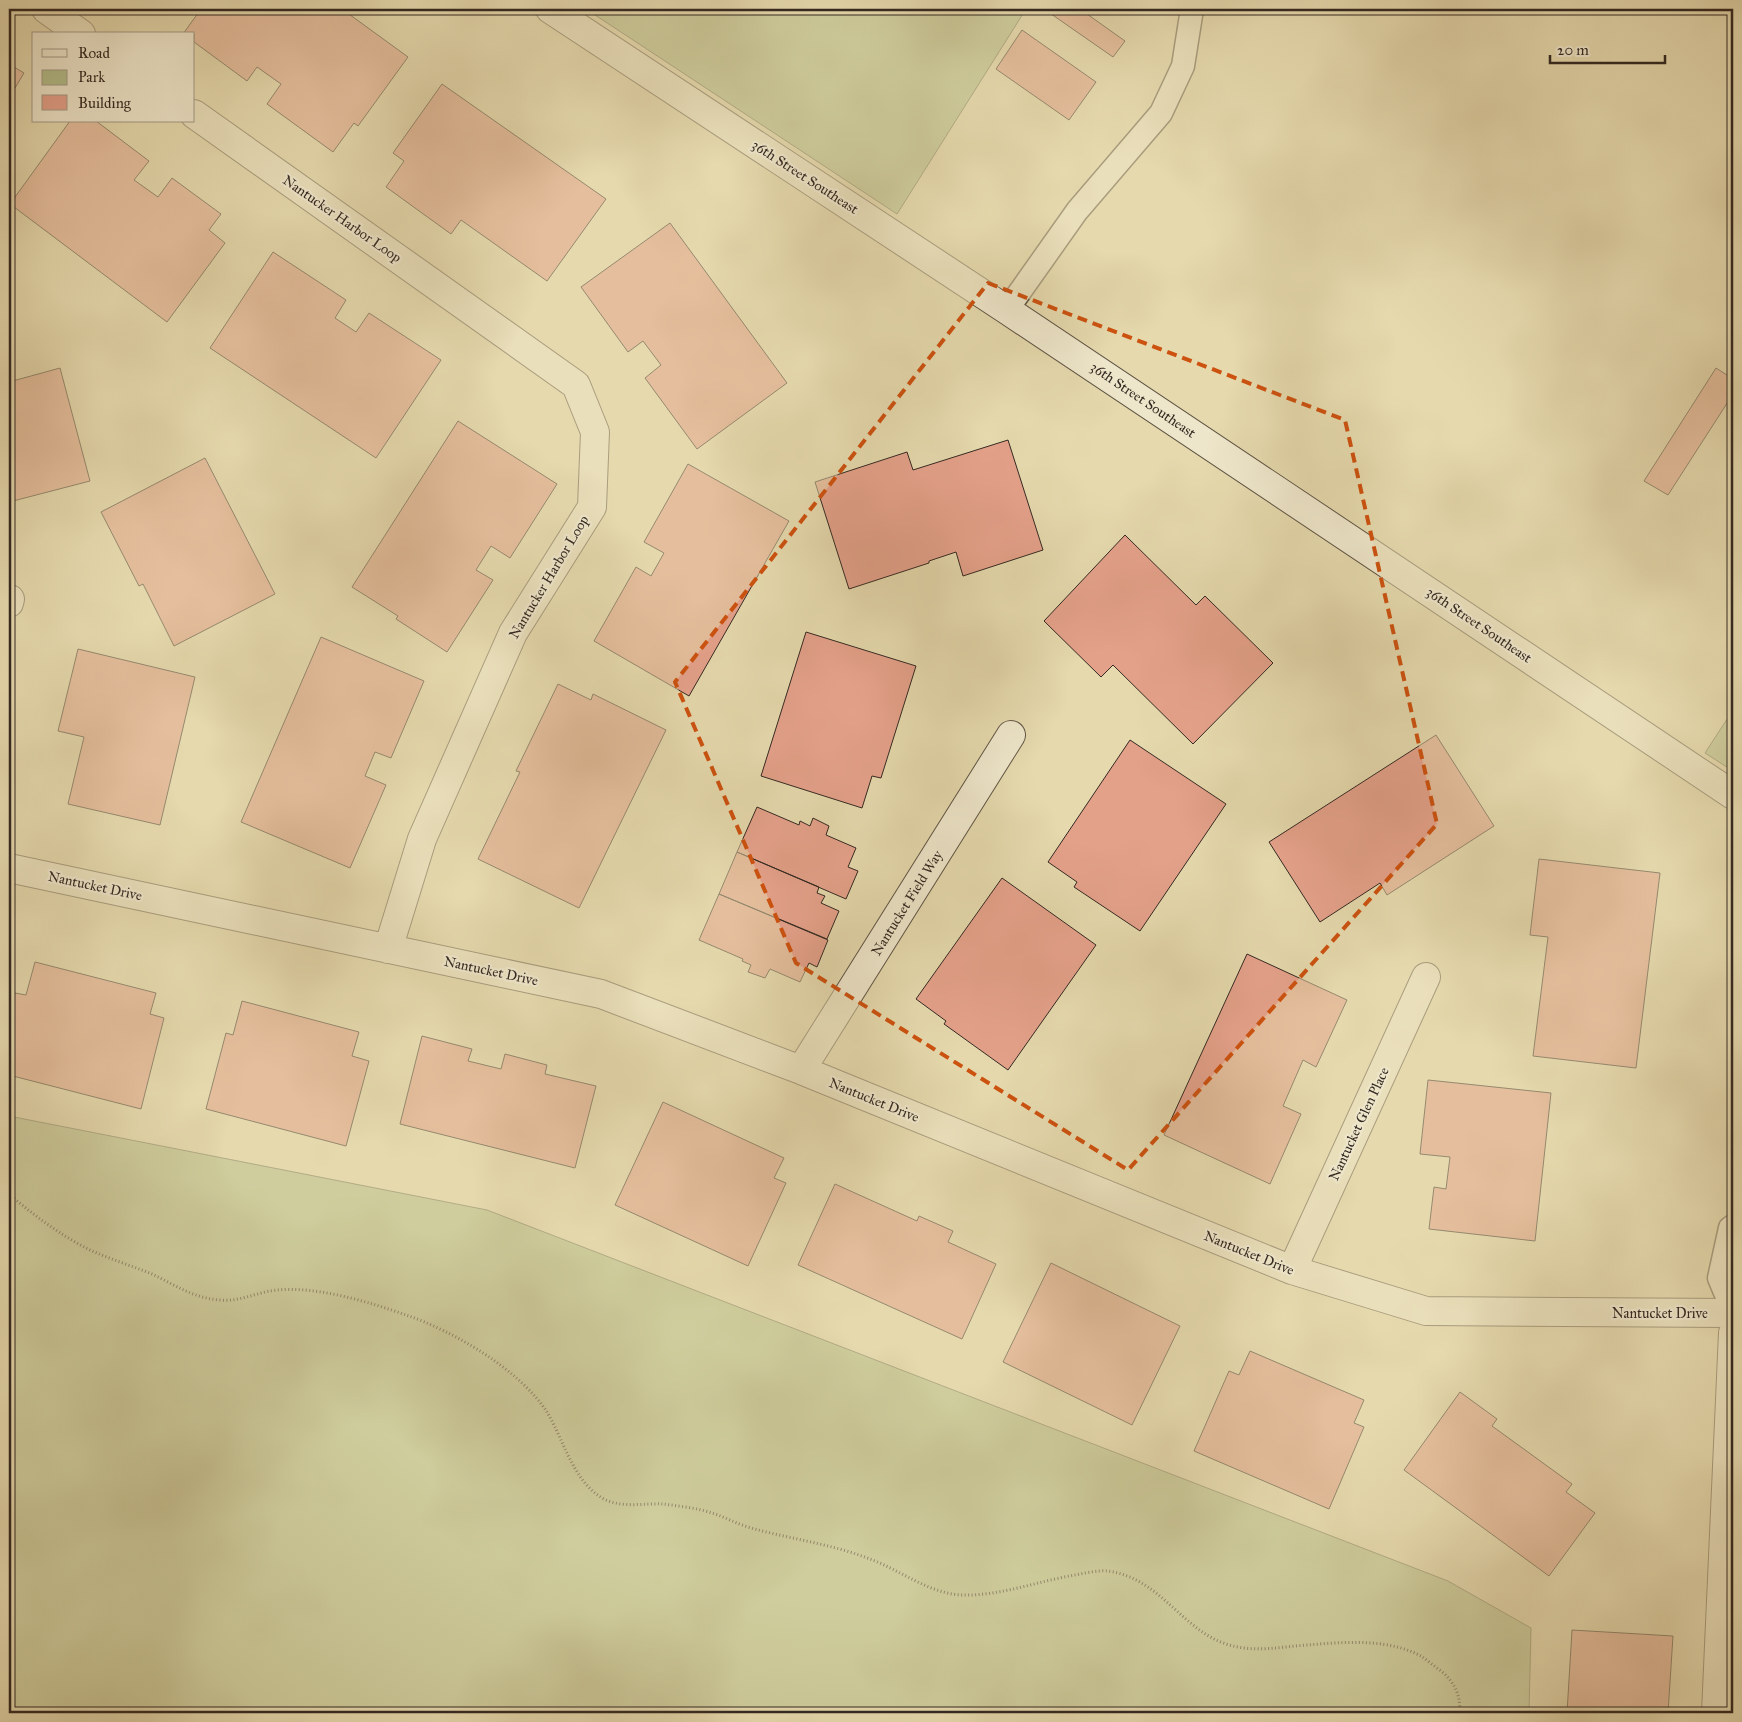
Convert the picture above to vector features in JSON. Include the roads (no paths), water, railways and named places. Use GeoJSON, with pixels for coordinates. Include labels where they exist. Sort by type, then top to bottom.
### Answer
{"type":"FeatureCollection","features":[{"type":"Feature","properties":{"kind":"street"},"geometry":{"type":"LineString","coordinates":[[46,9],[78,32]]}},
{"type":"Feature","properties":{"kind":"street","name":"36th Street Southeast"},"geometry":{"type":"LineString","coordinates":[[550,9],[1007,310],[1733,795]]}},
{"type":"Feature","properties":{"kind":"street","name":"Nantucker Harbor Loop"},"geometry":{"type":"LineString","coordinates":[[195,115],[576,385],[594,432],[592,506],[513,633],[422,839],[388,949]]}},
{"type":"Feature","properties":{"kind":"street","name":"Nantucket Field Way"},"geometry":{"type":"LineString","coordinates":[[801,1070],[1011,735]]}},
{"type":"Feature","properties":{"kind":"street","name":"Nantucket Drive"},"geometry":{"type":"LineString","coordinates":[[9,868],[601,994],[801,1070],[1292,1270],[1426,1311],[1733,1312]]}},
{"type":"Feature","properties":{"kind":"street","name":"Nantucket Glen Place"},"geometry":{"type":"LineString","coordinates":[[1292,1270],[1426,978]]}},
{"type":"Feature","properties":{"kind":"street"},"geometry":{"type":"LineString","coordinates":[[1716,1713],[1733,1333]]}},
{"type":"Feature","properties":{"kind":"lane"},"geometry":{"type":"LineString","coordinates":[[1007,310],[1077,212],[1161,113],[1183,66],[1192,9]]}},
{"type":"Feature","properties":{"kind":"lane"},"geometry":{"type":"LineString","coordinates":[[1733,1226],[1730,1228],[1719,1278],[1733,1312]]}}]}
